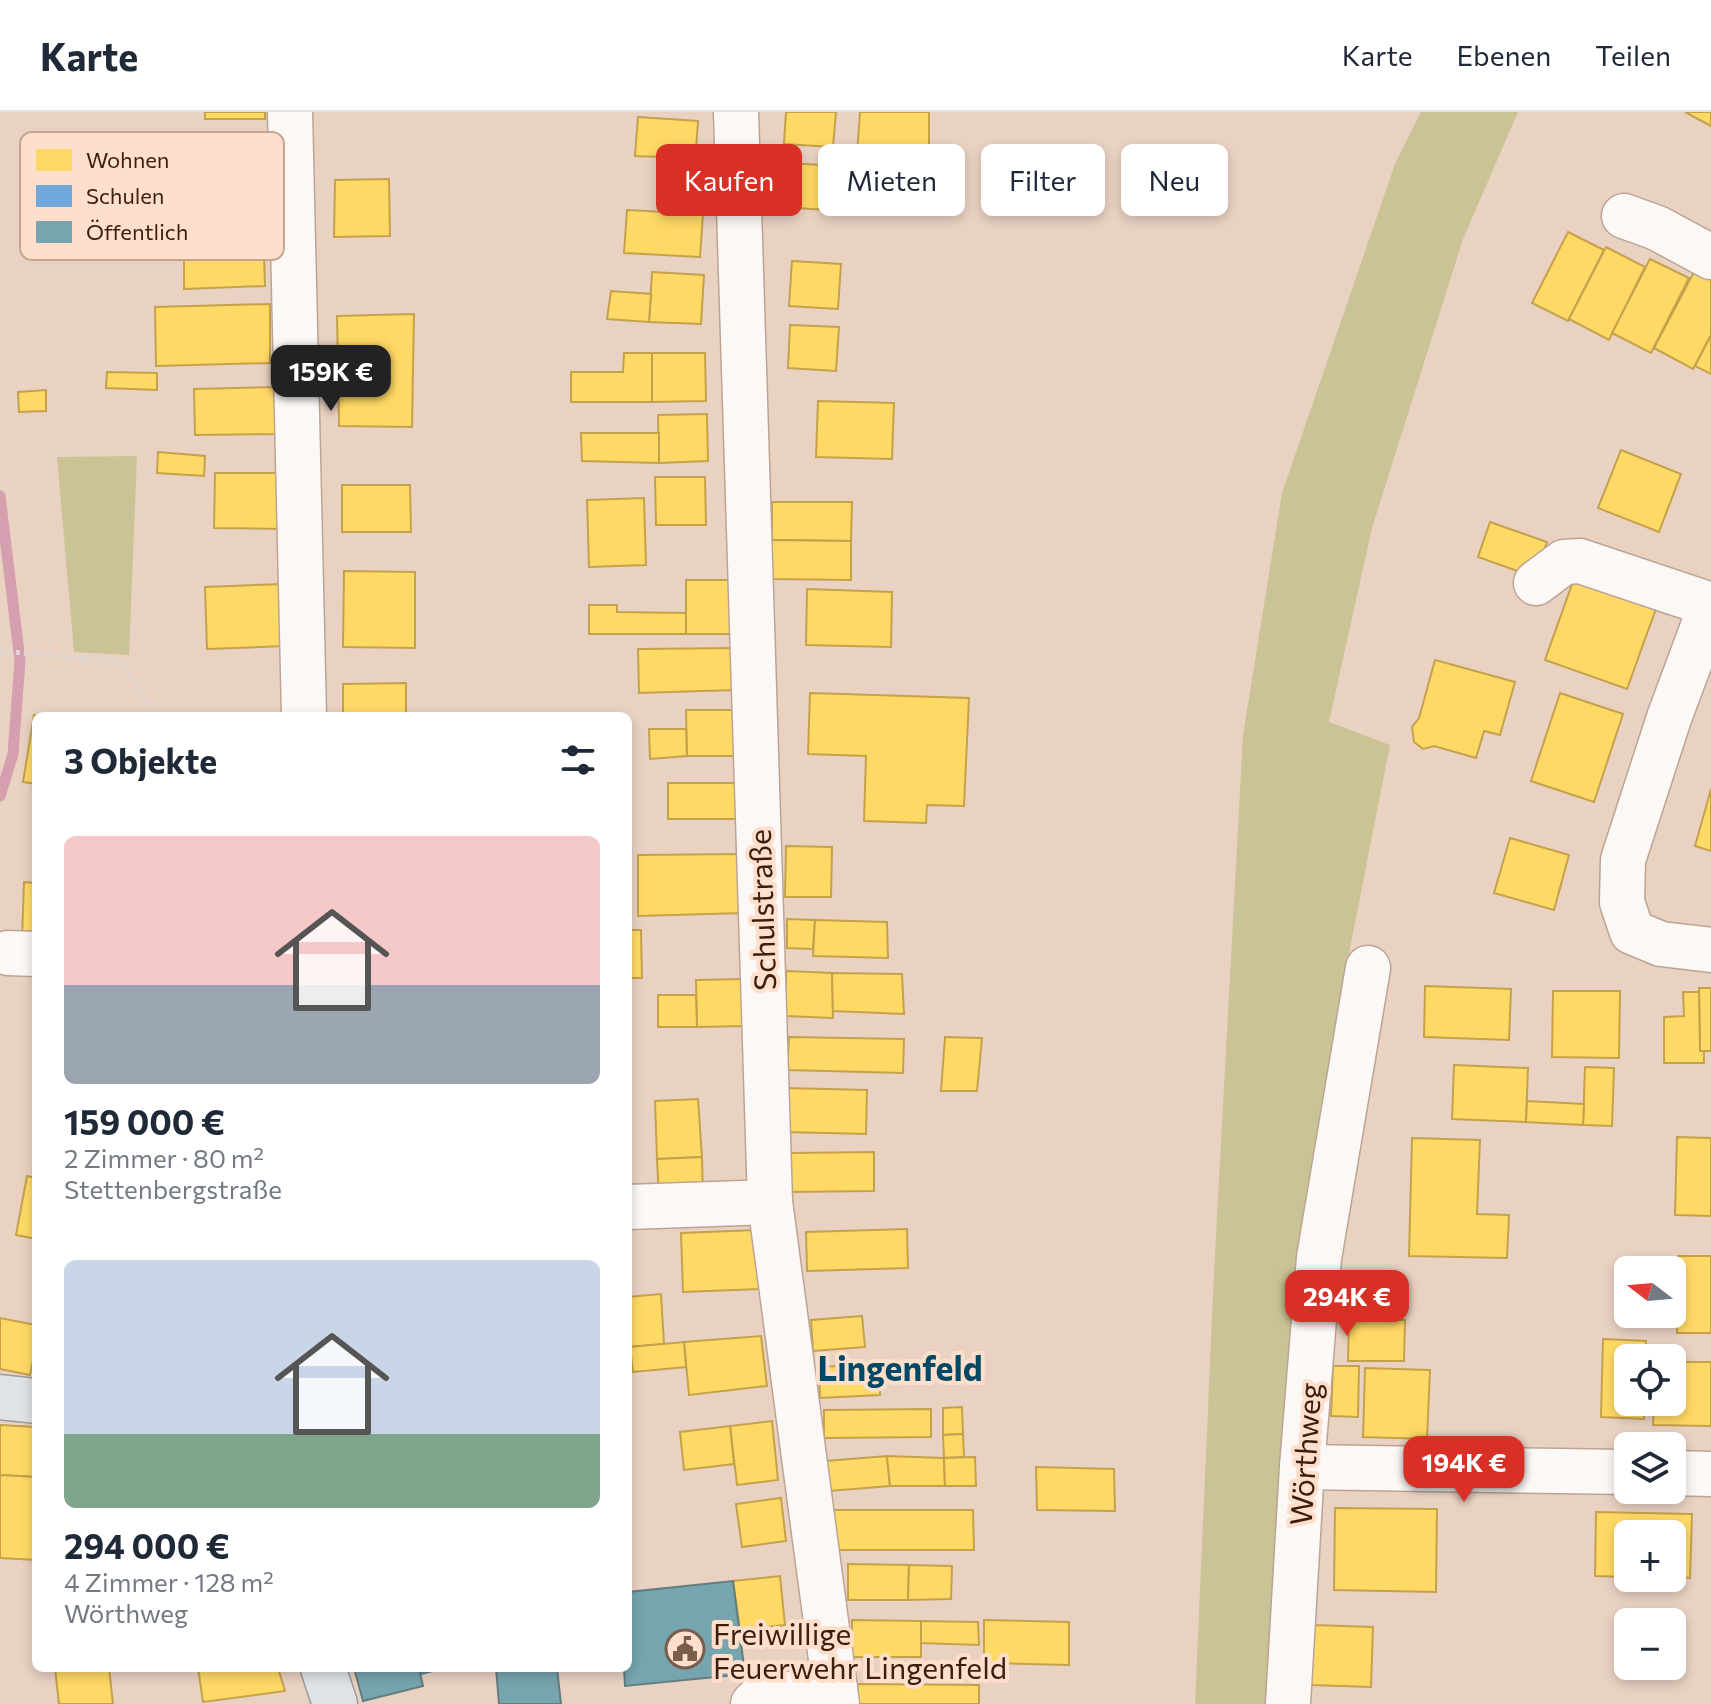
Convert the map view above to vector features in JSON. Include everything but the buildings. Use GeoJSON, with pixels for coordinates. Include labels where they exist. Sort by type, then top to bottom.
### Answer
{"type":"FeatureCollection","features":[{"type":"Feature","properties":{"kind":"main road"},"geometry":{"type":"LineString","coordinates":[[0,1397],[32,1401]]}},
{"type":"Feature","properties":{"kind":"main road"},"geometry":{"type":"LineString","coordinates":[[324,1672],[335,1704]]}},
{"type":"Feature","properties":{"kind":"street"},"geometry":{"type":"LineString","coordinates":[[290,112],[304,712]]}},
{"type":"Feature","properties":{"kind":"street","name":"Schulstraße"},"geometry":{"type":"LineString","coordinates":[[736,112],[770,1202],[836,1696]]}},
{"type":"Feature","properties":{"kind":"street"},"geometry":{"type":"LineString","coordinates":[[1624,216],[1657,228],[1711,257]]}},
{"type":"Feature","properties":{"kind":"street"},"geometry":{"type":"LineString","coordinates":[[1536,583],[1564,562],[1580,561],[1711,605],[1669,718],[1623,860],[1622,902],[1632,932],[1661,944],[1711,950]]}},
{"type":"Feature","properties":{"kind":"street","name":"Wörthweg"},"geometry":{"type":"LineString","coordinates":[[1288,1704],[1302,1467],[1319,1258],[1368,968]]}},
{"type":"Feature","properties":{"kind":"street"},"geometry":{"type":"LineString","coordinates":[[632,1207],[770,1202]]}},
{"type":"Feature","properties":{"kind":"street"},"geometry":{"type":"LineString","coordinates":[[1302,1467],[1614,1472]]}},
{"type":"Feature","properties":{"kind":"street"},"geometry":{"type":"LineString","coordinates":[[1686,1473],[1711,1474]]}},
{"type":"Feature","properties":{"kind":"street"},"geometry":{"type":"LineString","coordinates":[[753,1704],[759,1698],[836,1696]]}},
{"type":"Feature","properties":{"kind":"path"},"geometry":{"type":"LineString","coordinates":[[4,651],[122,662],[152,712]]}},
{"type":"Feature","properties":{"kind":"shaded area"},"geometry":{"type":"Polygon","coordinates":[[[1421,112],[1518,112],[1463,239],[1372,528],[1329,722],[1390,745],[1351,943],[1307,1207],[1291,1326],[1266,1704],[1195,1704],[1243,735],[1282,493],[1395,164],[1421,112]]]}},
{"type":"Feature","properties":{"kind":"shaded area"},"geometry":{"type":"Polygon","coordinates":[[[137,456],[129,655],[74,652],[57,457],[137,456]]]}},
{"type":"Feature","properties":{"kind":"waterway"},"geometry":{"type":"LineString","coordinates":[[0,496],[20,661],[13,754],[0,796]]}},
{"type":"Feature","properties":{"kind":"place","name":"Freiwillige Feuerwehr Lingenfeld"},"geometry":{"type":"Point","coordinates":[685,1649]}},
{"type":"Feature","properties":{"kind":"district","name":"Lingenfeld"},"geometry":{"type":"Point","coordinates":[900,1367]}}]}
